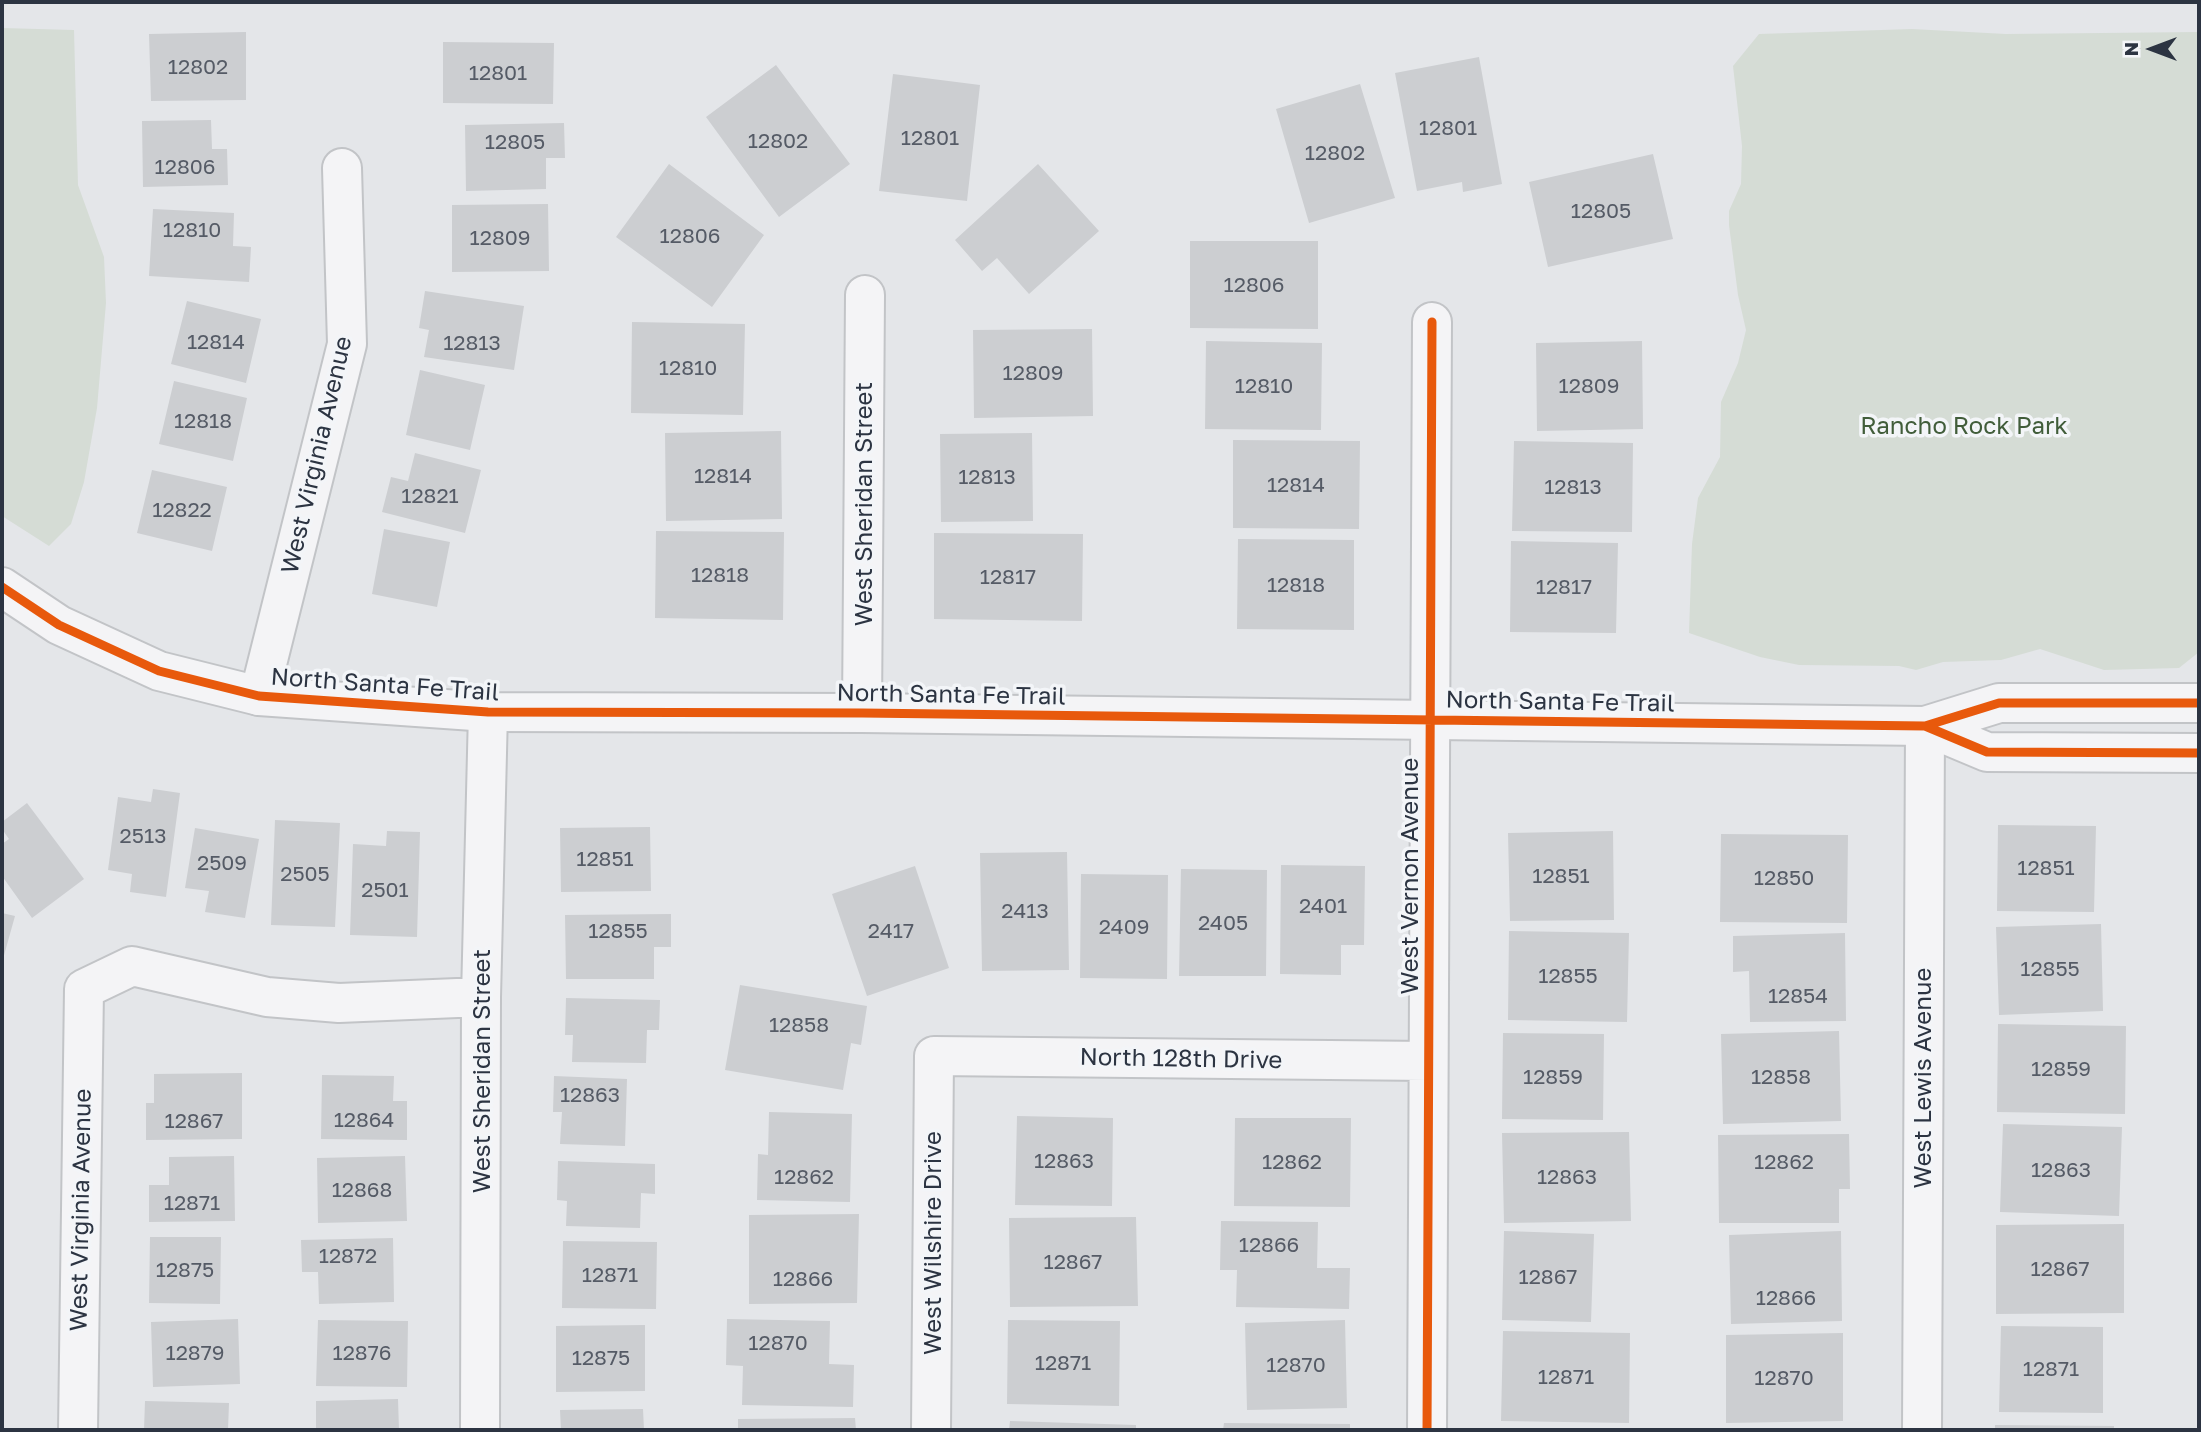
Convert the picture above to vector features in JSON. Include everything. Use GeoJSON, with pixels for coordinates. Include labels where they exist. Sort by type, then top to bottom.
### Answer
{"type":"FeatureCollection","features":[{"type":"Feature","properties":{"kind":"street","name":"West Virginia Avenue"},"geometry":{"type":"LineString","coordinates":[[258,696],[347,344],[342,168]]}},
{"type":"Feature","properties":{"kind":"street","name":"West Sheridan Street"},"geometry":{"type":"LineString","coordinates":[[862,713],[865,295]]}},
{"type":"Feature","properties":{"kind":"street","name":"West Vernon Avenue"},"geometry":{"type":"LineString","coordinates":[[1427,1430],[1432,322]]}},
{"type":"Feature","properties":{"kind":"street","name":"North Santa Fe Trail"},"geometry":{"type":"LineString","coordinates":[[2,587],[59,625],[159,671],[258,696],[488,712],[862,713],[1924,726],[1999,703],[2199,703]]}},
{"type":"Feature","properties":{"kind":"street","name":"West Sheridan Street"},"geometry":{"type":"LineString","coordinates":[[480,1430],[481,997],[488,712]]}},
{"type":"Feature","properties":{"kind":"street","name":"North Santa Fe Trail"},"geometry":{"type":"LineString","coordinates":[[1924,726],[1987,752],[2199,753]]}},
{"type":"Feature","properties":{"kind":"street","name":"West Lewis Avenue"},"geometry":{"type":"LineString","coordinates":[[1922,1430],[1924,726]]}},
{"type":"Feature","properties":{"kind":"street","name":"West Virginia Avenue"},"geometry":{"type":"LineString","coordinates":[[78,1430],[84,989],[132,966],[267,997],[339,1003],[481,997]]}},
{"type":"Feature","properties":{"kind":"street","name":"North 128th Drive"},"geometry":{"type":"LineString","coordinates":[[934,1056],[1428,1061]]}},
{"type":"Feature","properties":{"kind":"street","name":"West Wilshire Drive"},"geometry":{"type":"LineString","coordinates":[[931,1430],[934,1056]]}},
{"type":"Feature","properties":{"kind":"green space"},"geometry":{"type":"Polygon","coordinates":[[[2,28],[74,30],[78,185],[104,257],[106,303],[97,408],[84,482],[71,524],[49,546],[2,516],[2,28]]]}},
{"type":"Feature","properties":{"kind":"green space","name":"Rancho Rock Park"},"geometry":{"type":"Polygon","coordinates":[[[1912,29],[2006,34],[2197,32],[2199,652],[2179,668],[2104,670],[2040,649],[2001,660],[1943,662],[1916,670],[1899,666],[1799,665],[1760,657],[1689,633],[1692,544],[1698,498],[1720,457],[1721,402],[1738,363],[1746,330],[1738,295],[1729,225],[1729,211],[1741,184],[1742,146],[1733,66],[1759,34],[1912,29]]]}},
{"type":"Feature","properties":{"kind":"building"},"geometry":{"type":"Polygon","coordinates":[[[246,32],[246,100],[151,101],[149,34],[246,32]]]}},
{"type":"Feature","properties":{"kind":"building"},"geometry":{"type":"Polygon","coordinates":[[[443,42],[554,43],[553,104],[443,103],[443,42]]]}},
{"type":"Feature","properties":{"kind":"building"},"geometry":{"type":"Polygon","coordinates":[[[1479,57],[1502,184],[1463,192],[1462,182],[1417,191],[1395,73],[1479,57]]]}},
{"type":"Feature","properties":{"kind":"building"},"geometry":{"type":"Polygon","coordinates":[[[776,65],[850,164],[779,217],[706,117],[776,65]]]}},
{"type":"Feature","properties":{"kind":"building"},"geometry":{"type":"Polygon","coordinates":[[[893,74],[980,85],[967,201],[879,191],[893,74]]]}},
{"type":"Feature","properties":{"kind":"building"},"geometry":{"type":"Polygon","coordinates":[[[1360,84],[1395,198],[1309,223],[1276,109],[1360,84]]]}},
{"type":"Feature","properties":{"kind":"building"},"geometry":{"type":"Polygon","coordinates":[[[211,120],[212,149],[227,149],[228,185],[143,187],[142,121],[211,120]]]}},
{"type":"Feature","properties":{"kind":"building"},"geometry":{"type":"Polygon","coordinates":[[[564,123],[565,158],[546,158],[546,189],[466,191],[465,125],[564,123]]]}},
{"type":"Feature","properties":{"kind":"building"},"geometry":{"type":"Polygon","coordinates":[[[1653,154],[1673,239],[1548,267],[1529,182],[1653,154]]]}},
{"type":"Feature","properties":{"kind":"building"},"geometry":{"type":"Polygon","coordinates":[[[669,164],[764,235],[712,307],[616,237],[669,164]]]}},
{"type":"Feature","properties":{"kind":"building"},"geometry":{"type":"Polygon","coordinates":[[[1038,164],[1099,231],[1029,294],[997,258],[982,271],[955,240],[1038,164]]]}},
{"type":"Feature","properties":{"kind":"building"},"geometry":{"type":"Polygon","coordinates":[[[548,204],[549,271],[452,272],[452,205],[548,204]]]}},
{"type":"Feature","properties":{"kind":"building"},"geometry":{"type":"Polygon","coordinates":[[[153,209],[234,213],[233,246],[251,247],[249,282],[149,276],[153,209]]]}},
{"type":"Feature","properties":{"kind":"building"},"geometry":{"type":"Polygon","coordinates":[[[1190,241],[1318,241],[1318,329],[1190,328],[1190,241]]]}},
{"type":"Feature","properties":{"kind":"building"},"geometry":{"type":"Polygon","coordinates":[[[425,291],[524,306],[514,370],[424,357],[429,330],[419,328],[425,291]]]}},
{"type":"Feature","properties":{"kind":"building"},"geometry":{"type":"Polygon","coordinates":[[[187,301],[261,319],[246,383],[171,364],[187,301]]]}},
{"type":"Feature","properties":{"kind":"building"},"geometry":{"type":"Polygon","coordinates":[[[632,322],[745,324],[743,415],[631,413],[632,322]]]}},
{"type":"Feature","properties":{"kind":"building"},"geometry":{"type":"Polygon","coordinates":[[[1092,329],[1093,416],[974,418],[973,330],[1092,329]]]}},
{"type":"Feature","properties":{"kind":"building"},"geometry":{"type":"Polygon","coordinates":[[[1206,341],[1322,343],[1321,430],[1205,429],[1206,341]]]}},
{"type":"Feature","properties":{"kind":"building"},"geometry":{"type":"Polygon","coordinates":[[[1642,341],[1643,429],[1537,431],[1536,343],[1642,341]]]}},
{"type":"Feature","properties":{"kind":"building"},"geometry":{"type":"Polygon","coordinates":[[[420,370],[485,385],[470,450],[406,435],[420,370]]]}},
{"type":"Feature","properties":{"kind":"building"},"geometry":{"type":"Polygon","coordinates":[[[174,381],[247,398],[233,461],[159,444],[174,381]]]}},
{"type":"Feature","properties":{"kind":"building"},"geometry":{"type":"Polygon","coordinates":[[[781,431],[782,519],[666,521],[665,433],[781,431]]]}},
{"type":"Feature","properties":{"kind":"building"},"geometry":{"type":"Polygon","coordinates":[[[1032,433],[1033,521],[941,522],[940,434],[1032,433]]]}},
{"type":"Feature","properties":{"kind":"building"},"geometry":{"type":"Polygon","coordinates":[[[1233,440],[1360,441],[1359,529],[1233,528],[1233,440]]]}},
{"type":"Feature","properties":{"kind":"building"},"geometry":{"type":"Polygon","coordinates":[[[1514,441],[1633,443],[1632,532],[1512,531],[1514,441]]]}},
{"type":"Feature","properties":{"kind":"building"},"geometry":{"type":"Polygon","coordinates":[[[415,453],[481,470],[465,533],[382,512],[391,477],[408,481],[415,453]]]}},
{"type":"Feature","properties":{"kind":"building"},"geometry":{"type":"Polygon","coordinates":[[[152,470],[227,487],[212,551],[137,533],[152,470]]]}},
{"type":"Feature","properties":{"kind":"building"},"geometry":{"type":"Polygon","coordinates":[[[384,529],[450,542],[437,607],[372,594],[384,529]]]}},
{"type":"Feature","properties":{"kind":"building"},"geometry":{"type":"Polygon","coordinates":[[[656,531],[784,532],[783,620],[655,618],[656,531]]]}},
{"type":"Feature","properties":{"kind":"building"},"geometry":{"type":"Polygon","coordinates":[[[934,533],[1083,534],[1082,621],[934,619],[934,533]]]}},
{"type":"Feature","properties":{"kind":"building"},"geometry":{"type":"Polygon","coordinates":[[[1238,539],[1354,540],[1354,630],[1237,629],[1238,539]]]}},
{"type":"Feature","properties":{"kind":"building"},"geometry":{"type":"Polygon","coordinates":[[[1511,541],[1618,543],[1616,633],[1510,632],[1511,541]]]}},
{"type":"Feature","properties":{"kind":"building"},"geometry":{"type":"Polygon","coordinates":[[[153,789],[180,793],[166,897],[130,892],[132,874],[108,870],[118,797],[151,802],[153,789]]]}},
{"type":"Feature","properties":{"kind":"building"},"geometry":{"type":"Polygon","coordinates":[[[27,803],[84,879],[32,918],[2,876],[2,844],[9,839],[2,829],[2,822],[27,803]]]}},
{"type":"Feature","properties":{"kind":"building"},"geometry":{"type":"Polygon","coordinates":[[[275,820],[340,823],[335,927],[271,925],[275,820]]]}},
{"type":"Feature","properties":{"kind":"building"},"geometry":{"type":"Polygon","coordinates":[[[1998,825],[2096,826],[2094,912],[1997,911],[1998,825]]]}},
{"type":"Feature","properties":{"kind":"building"},"geometry":{"type":"Polygon","coordinates":[[[650,827],[651,891],[561,892],[560,828],[650,827]]]}},
{"type":"Feature","properties":{"kind":"building"},"geometry":{"type":"Polygon","coordinates":[[[195,828],[259,839],[245,918],[205,912],[209,891],[185,888],[195,828]]]}},
{"type":"Feature","properties":{"kind":"building"},"geometry":{"type":"Polygon","coordinates":[[[387,831],[420,832],[417,937],[350,935],[353,844],[386,846],[387,831]]]}},
{"type":"Feature","properties":{"kind":"building"},"geometry":{"type":"Polygon","coordinates":[[[1613,831],[1614,920],[1510,921],[1508,833],[1613,831]]]}},
{"type":"Feature","properties":{"kind":"building"},"geometry":{"type":"Polygon","coordinates":[[[1721,834],[1848,835],[1847,923],[1720,922],[1721,834]]]}},
{"type":"Feature","properties":{"kind":"building"},"geometry":{"type":"Polygon","coordinates":[[[1067,852],[1069,970],[982,971],[980,853],[1067,852]]]}},
{"type":"Feature","properties":{"kind":"building"},"geometry":{"type":"Polygon","coordinates":[[[1281,865],[1365,866],[1364,945],[1341,945],[1341,975],[1280,974],[1281,865]]]}},
{"type":"Feature","properties":{"kind":"building"},"geometry":{"type":"Polygon","coordinates":[[[915,866],[949,968],[867,996],[832,894],[915,866]]]}},
{"type":"Feature","properties":{"kind":"building"},"geometry":{"type":"Polygon","coordinates":[[[1181,869],[1267,870],[1266,976],[1179,976],[1181,869]]]}},
{"type":"Feature","properties":{"kind":"building"},"geometry":{"type":"Polygon","coordinates":[[[1081,874],[1168,875],[1167,979],[1080,978],[1081,874]]]}},
{"type":"Feature","properties":{"kind":"building"},"geometry":{"type":"Polygon","coordinates":[[[2,913],[15,916],[3,959],[2,959],[2,913]]]}},
{"type":"Feature","properties":{"kind":"building"},"geometry":{"type":"Polygon","coordinates":[[[671,914],[671,947],[654,947],[654,979],[566,979],[565,915],[671,914]]]}},
{"type":"Feature","properties":{"kind":"building"},"geometry":{"type":"Polygon","coordinates":[[[2101,924],[2103,1011],[1999,1015],[1996,927],[2101,924]]]}},
{"type":"Feature","properties":{"kind":"building"},"geometry":{"type":"Polygon","coordinates":[[[1509,931],[1629,933],[1627,1022],[1508,1020],[1509,931]]]}},
{"type":"Feature","properties":{"kind":"building"},"geometry":{"type":"Polygon","coordinates":[[[1845,933],[1846,1021],[1750,1022],[1749,971],[1733,972],[1733,936],[1845,933]]]}},
{"type":"Feature","properties":{"kind":"building"},"geometry":{"type":"Polygon","coordinates":[[[740,985],[867,1006],[861,1045],[851,1043],[843,1090],[725,1070],[740,985]]]}},
{"type":"Feature","properties":{"kind":"building"},"geometry":{"type":"Polygon","coordinates":[[[566,998],[660,1000],[659,1030],[647,1030],[646,1063],[572,1062],[573,1035],[565,1035],[566,998]]]}},
{"type":"Feature","properties":{"kind":"building"},"geometry":{"type":"Polygon","coordinates":[[[1998,1024],[2126,1026],[2125,1114],[1997,1112],[1998,1024]]]}},
{"type":"Feature","properties":{"kind":"building"},"geometry":{"type":"Polygon","coordinates":[[[1839,1031],[1841,1121],[1723,1124],[1721,1034],[1839,1031]]]}},
{"type":"Feature","properties":{"kind":"building"},"geometry":{"type":"Polygon","coordinates":[[[1503,1033],[1604,1034],[1603,1120],[1502,1119],[1503,1033]]]}},
{"type":"Feature","properties":{"kind":"building"},"geometry":{"type":"Polygon","coordinates":[[[242,1073],[242,1139],[146,1140],[146,1103],[154,1103],[154,1074],[242,1073]]]}},
{"type":"Feature","properties":{"kind":"building"},"geometry":{"type":"Polygon","coordinates":[[[322,1075],[394,1076],[393,1101],[407,1101],[407,1140],[321,1139],[322,1075]]]}},
{"type":"Feature","properties":{"kind":"building"},"geometry":{"type":"Polygon","coordinates":[[[554,1076],[627,1079],[625,1146],[560,1144],[562,1112],[553,1112],[554,1076]]]}},
{"type":"Feature","properties":{"kind":"building"},"geometry":{"type":"Polygon","coordinates":[[[769,1112],[852,1114],[850,1202],[757,1200],[758,1154],[768,1155],[769,1112]]]}},
{"type":"Feature","properties":{"kind":"building"},"geometry":{"type":"Polygon","coordinates":[[[1017,1116],[1113,1118],[1112,1206],[1015,1205],[1017,1116]]]}},
{"type":"Feature","properties":{"kind":"building"},"geometry":{"type":"Polygon","coordinates":[[[1235,1118],[1351,1118],[1350,1207],[1234,1206],[1235,1118]]]}},
{"type":"Feature","properties":{"kind":"building"},"geometry":{"type":"Polygon","coordinates":[[[2003,1124],[2122,1127],[2119,1216],[2000,1212],[2003,1124]]]}},
{"type":"Feature","properties":{"kind":"building"},"geometry":{"type":"Polygon","coordinates":[[[1629,1132],[1631,1221],[1504,1223],[1502,1133],[1629,1132]]]}},
{"type":"Feature","properties":{"kind":"building"},"geometry":{"type":"Polygon","coordinates":[[[1849,1134],[1850,1189],[1839,1189],[1839,1223],[1719,1223],[1718,1135],[1849,1134]]]}},
{"type":"Feature","properties":{"kind":"building"},"geometry":{"type":"Polygon","coordinates":[[[234,1156],[235,1221],[149,1222],[149,1185],[169,1185],[169,1157],[234,1156]]]}},
{"type":"Feature","properties":{"kind":"building"},"geometry":{"type":"Polygon","coordinates":[[[405,1156],[407,1221],[318,1223],[317,1158],[405,1156]]]}},
{"type":"Feature","properties":{"kind":"building"},"geometry":{"type":"Polygon","coordinates":[[[558,1161],[655,1164],[655,1194],[641,1193],[640,1228],[566,1226],[567,1201],[557,1200],[558,1161]]]}},
{"type":"Feature","properties":{"kind":"building"},"geometry":{"type":"Polygon","coordinates":[[[859,1214],[857,1303],[749,1304],[749,1215],[859,1214]]]}},
{"type":"Feature","properties":{"kind":"building"},"geometry":{"type":"Polygon","coordinates":[[[1136,1217],[1138,1306],[1010,1307],[1009,1218],[1136,1217]]]}},
{"type":"Feature","properties":{"kind":"building"},"geometry":{"type":"Polygon","coordinates":[[[1221,1221],[1318,1222],[1317,1268],[1350,1268],[1349,1309],[1236,1307],[1237,1270],[1220,1270],[1221,1221]]]}},
{"type":"Feature","properties":{"kind":"building"},"geometry":{"type":"Polygon","coordinates":[[[2124,1224],[2124,1313],[1996,1314],[1996,1225],[2124,1224]]]}},
{"type":"Feature","properties":{"kind":"building"},"geometry":{"type":"Polygon","coordinates":[[[1504,1231],[1594,1234],[1591,1322],[1502,1320],[1504,1231]]]}},
{"type":"Feature","properties":{"kind":"building"},"geometry":{"type":"Polygon","coordinates":[[[1841,1231],[1842,1321],[1731,1324],[1729,1235],[1841,1231]]]}},
{"type":"Feature","properties":{"kind":"building"},"geometry":{"type":"Polygon","coordinates":[[[150,1237],[221,1237],[220,1304],[149,1303],[150,1237]]]}},
{"type":"Feature","properties":{"kind":"building"},"geometry":{"type":"Polygon","coordinates":[[[393,1238],[394,1302],[319,1304],[318,1272],[302,1272],[301,1240],[393,1238]]]}},
{"type":"Feature","properties":{"kind":"building"},"geometry":{"type":"Polygon","coordinates":[[[563,1241],[657,1242],[656,1309],[562,1308],[563,1241]]]}},
{"type":"Feature","properties":{"kind":"building"},"geometry":{"type":"Polygon","coordinates":[[[238,1319],[240,1384],[153,1387],[151,1322],[238,1319]]]}},
{"type":"Feature","properties":{"kind":"building"},"geometry":{"type":"Polygon","coordinates":[[[727,1319],[830,1321],[829,1364],[854,1365],[853,1407],[742,1405],[743,1366],[726,1365],[727,1319]]]}},
{"type":"Feature","properties":{"kind":"building"},"geometry":{"type":"Polygon","coordinates":[[[318,1320],[408,1321],[407,1387],[316,1386],[318,1320]]]}},
{"type":"Feature","properties":{"kind":"building"},"geometry":{"type":"Polygon","coordinates":[[[1008,1320],[1120,1321],[1119,1406],[1007,1404],[1008,1320]]]}},
{"type":"Feature","properties":{"kind":"building"},"geometry":{"type":"Polygon","coordinates":[[[1345,1320],[1347,1408],[1247,1410],[1245,1323],[1345,1320]]]}},
{"type":"Feature","properties":{"kind":"building"},"geometry":{"type":"Polygon","coordinates":[[[645,1325],[645,1391],[556,1392],[556,1326],[645,1325]]]}},
{"type":"Feature","properties":{"kind":"building"},"geometry":{"type":"Polygon","coordinates":[[[2001,1326],[2103,1327],[2103,1413],[1999,1412],[2001,1326]]]}},
{"type":"Feature","properties":{"kind":"building"},"geometry":{"type":"Polygon","coordinates":[[[1503,1331],[1630,1333],[1629,1423],[1501,1421],[1503,1331]]]}},
{"type":"Feature","properties":{"kind":"building"},"geometry":{"type":"Polygon","coordinates":[[[1843,1333],[1843,1421],[1726,1423],[1726,1335],[1843,1333]]]}},
{"type":"Feature","properties":{"kind":"building"},"geometry":{"type":"Polygon","coordinates":[[[398,1399],[399,1430],[316,1430],[316,1401],[398,1399]]]}},
{"type":"Feature","properties":{"kind":"building"},"geometry":{"type":"Polygon","coordinates":[[[145,1401],[229,1403],[228,1430],[144,1430],[145,1401]]]}},
{"type":"Feature","properties":{"kind":"building"},"geometry":{"type":"Polygon","coordinates":[[[643,1409],[644,1430],[561,1430],[560,1410],[643,1409]]]}},
{"type":"Feature","properties":{"kind":"building"},"geometry":{"type":"Polygon","coordinates":[[[855,1418],[856,1430],[738,1430],[738,1419],[855,1418]]]}},
{"type":"Feature","properties":{"kind":"building"},"geometry":{"type":"Polygon","coordinates":[[[1010,1421],[1136,1425],[1136,1430],[1009,1430],[1010,1421]]]}},
{"type":"Feature","properties":{"kind":"building"},"geometry":{"type":"Polygon","coordinates":[[[1224,1423],[1350,1424],[1350,1430],[1223,1430],[1224,1423]]]}},
{"type":"Feature","properties":{"kind":"building"},"geometry":{"type":"Polygon","coordinates":[[[1995,1425],[2114,1426],[2114,1430],[1995,1430],[1995,1425]]]}},
{"type":"Feature","properties":{"kind":"cycle path"},"geometry":{"type":"LineString","coordinates":[[1427,1430],[1432,322]]}},
{"type":"Feature","properties":{"kind":"cycle path"},"geometry":{"type":"LineString","coordinates":[[2,587],[59,625],[159,671],[259,696],[488,712],[862,713],[1925,726],[1999,703],[2199,703]]}},
{"type":"Feature","properties":{"kind":"cycle path"},"geometry":{"type":"LineString","coordinates":[[1925,726],[1987,752],[2199,753]]}}]}
